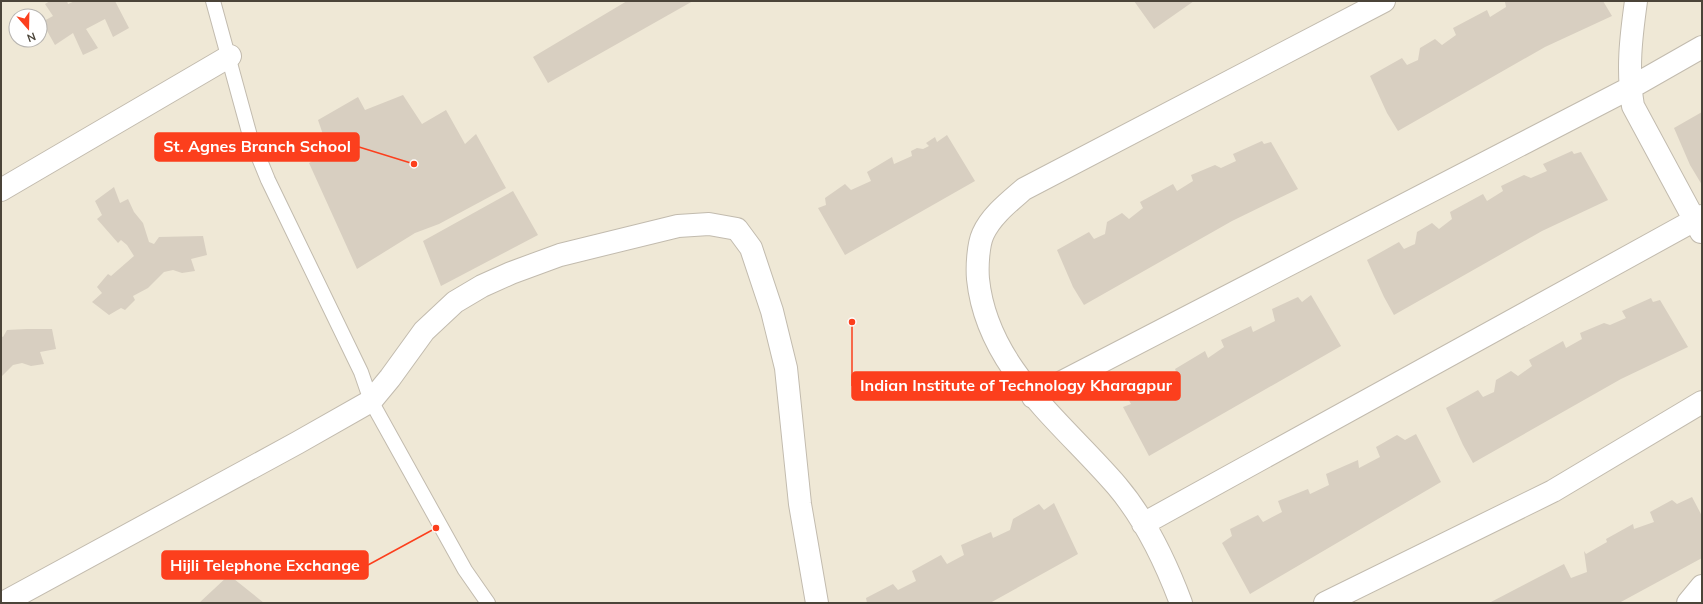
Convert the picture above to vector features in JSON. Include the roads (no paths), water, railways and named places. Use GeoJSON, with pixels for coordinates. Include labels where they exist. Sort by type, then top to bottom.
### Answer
{"type":"FeatureCollection","features":[{"type":"Feature","properties":{"kind":"street"},"geometry":{"type":"LineString","coordinates":[[1181,603],[1161,558],[1143,524],[1118,487],[1033,397],[1012,368],[992,332],[980,300],[977,268],[983,234],[1002,208],[1024,189],[1384,1]]}},
{"type":"Feature","properties":{"kind":"street"},"geometry":{"type":"LineString","coordinates":[[1143,524],[1700,223],[1642,124],[1634,106],[1630,88],[1629,56],[1636,1]]}},
{"type":"Feature","properties":{"kind":"street"},"geometry":{"type":"LineString","coordinates":[[1033,397],[1630,88],[1702,47]]}},
{"type":"Feature","properties":{"kind":"street"},"geometry":{"type":"LineString","coordinates":[[3,186],[230,56]]}},
{"type":"Feature","properties":{"kind":"street"},"geometry":{"type":"LineString","coordinates":[[3,603],[297,444],[371,402],[424,331],[455,302],[490,283],[511,273],[560,255],[678,226],[709,224],[737,229],[751,248],[772,311],[786,368],[800,504],[817,603]]}},
{"type":"Feature","properties":{"kind":"street"},"geometry":{"type":"LineString","coordinates":[[1325,603],[1554,491],[1702,402]]}},
{"type":"Feature","properties":{"kind":"street"},"geometry":{"type":"LineString","coordinates":[[1688,603],[1702,586]]}},
{"type":"Feature","properties":{"kind":"lane"},"geometry":{"type":"LineString","coordinates":[[213,1],[230,56],[250,136],[268,180],[361,372],[371,402],[465,570],[488,603]]}},
{"type":"Feature","properties":{"kind":"place","name":"St. Agnes Branch School"},"geometry":{"type":"Point","coordinates":[414,164]}},
{"type":"Feature","properties":{"kind":"place","name":"Indian Institute of Technology Kharagpur"},"geometry":{"type":"Point","coordinates":[852,322]}},
{"type":"Feature","properties":{"kind":"place","name":"Hijli Telephone Exchange"},"geometry":{"type":"Point","coordinates":[436,528]}}]}
